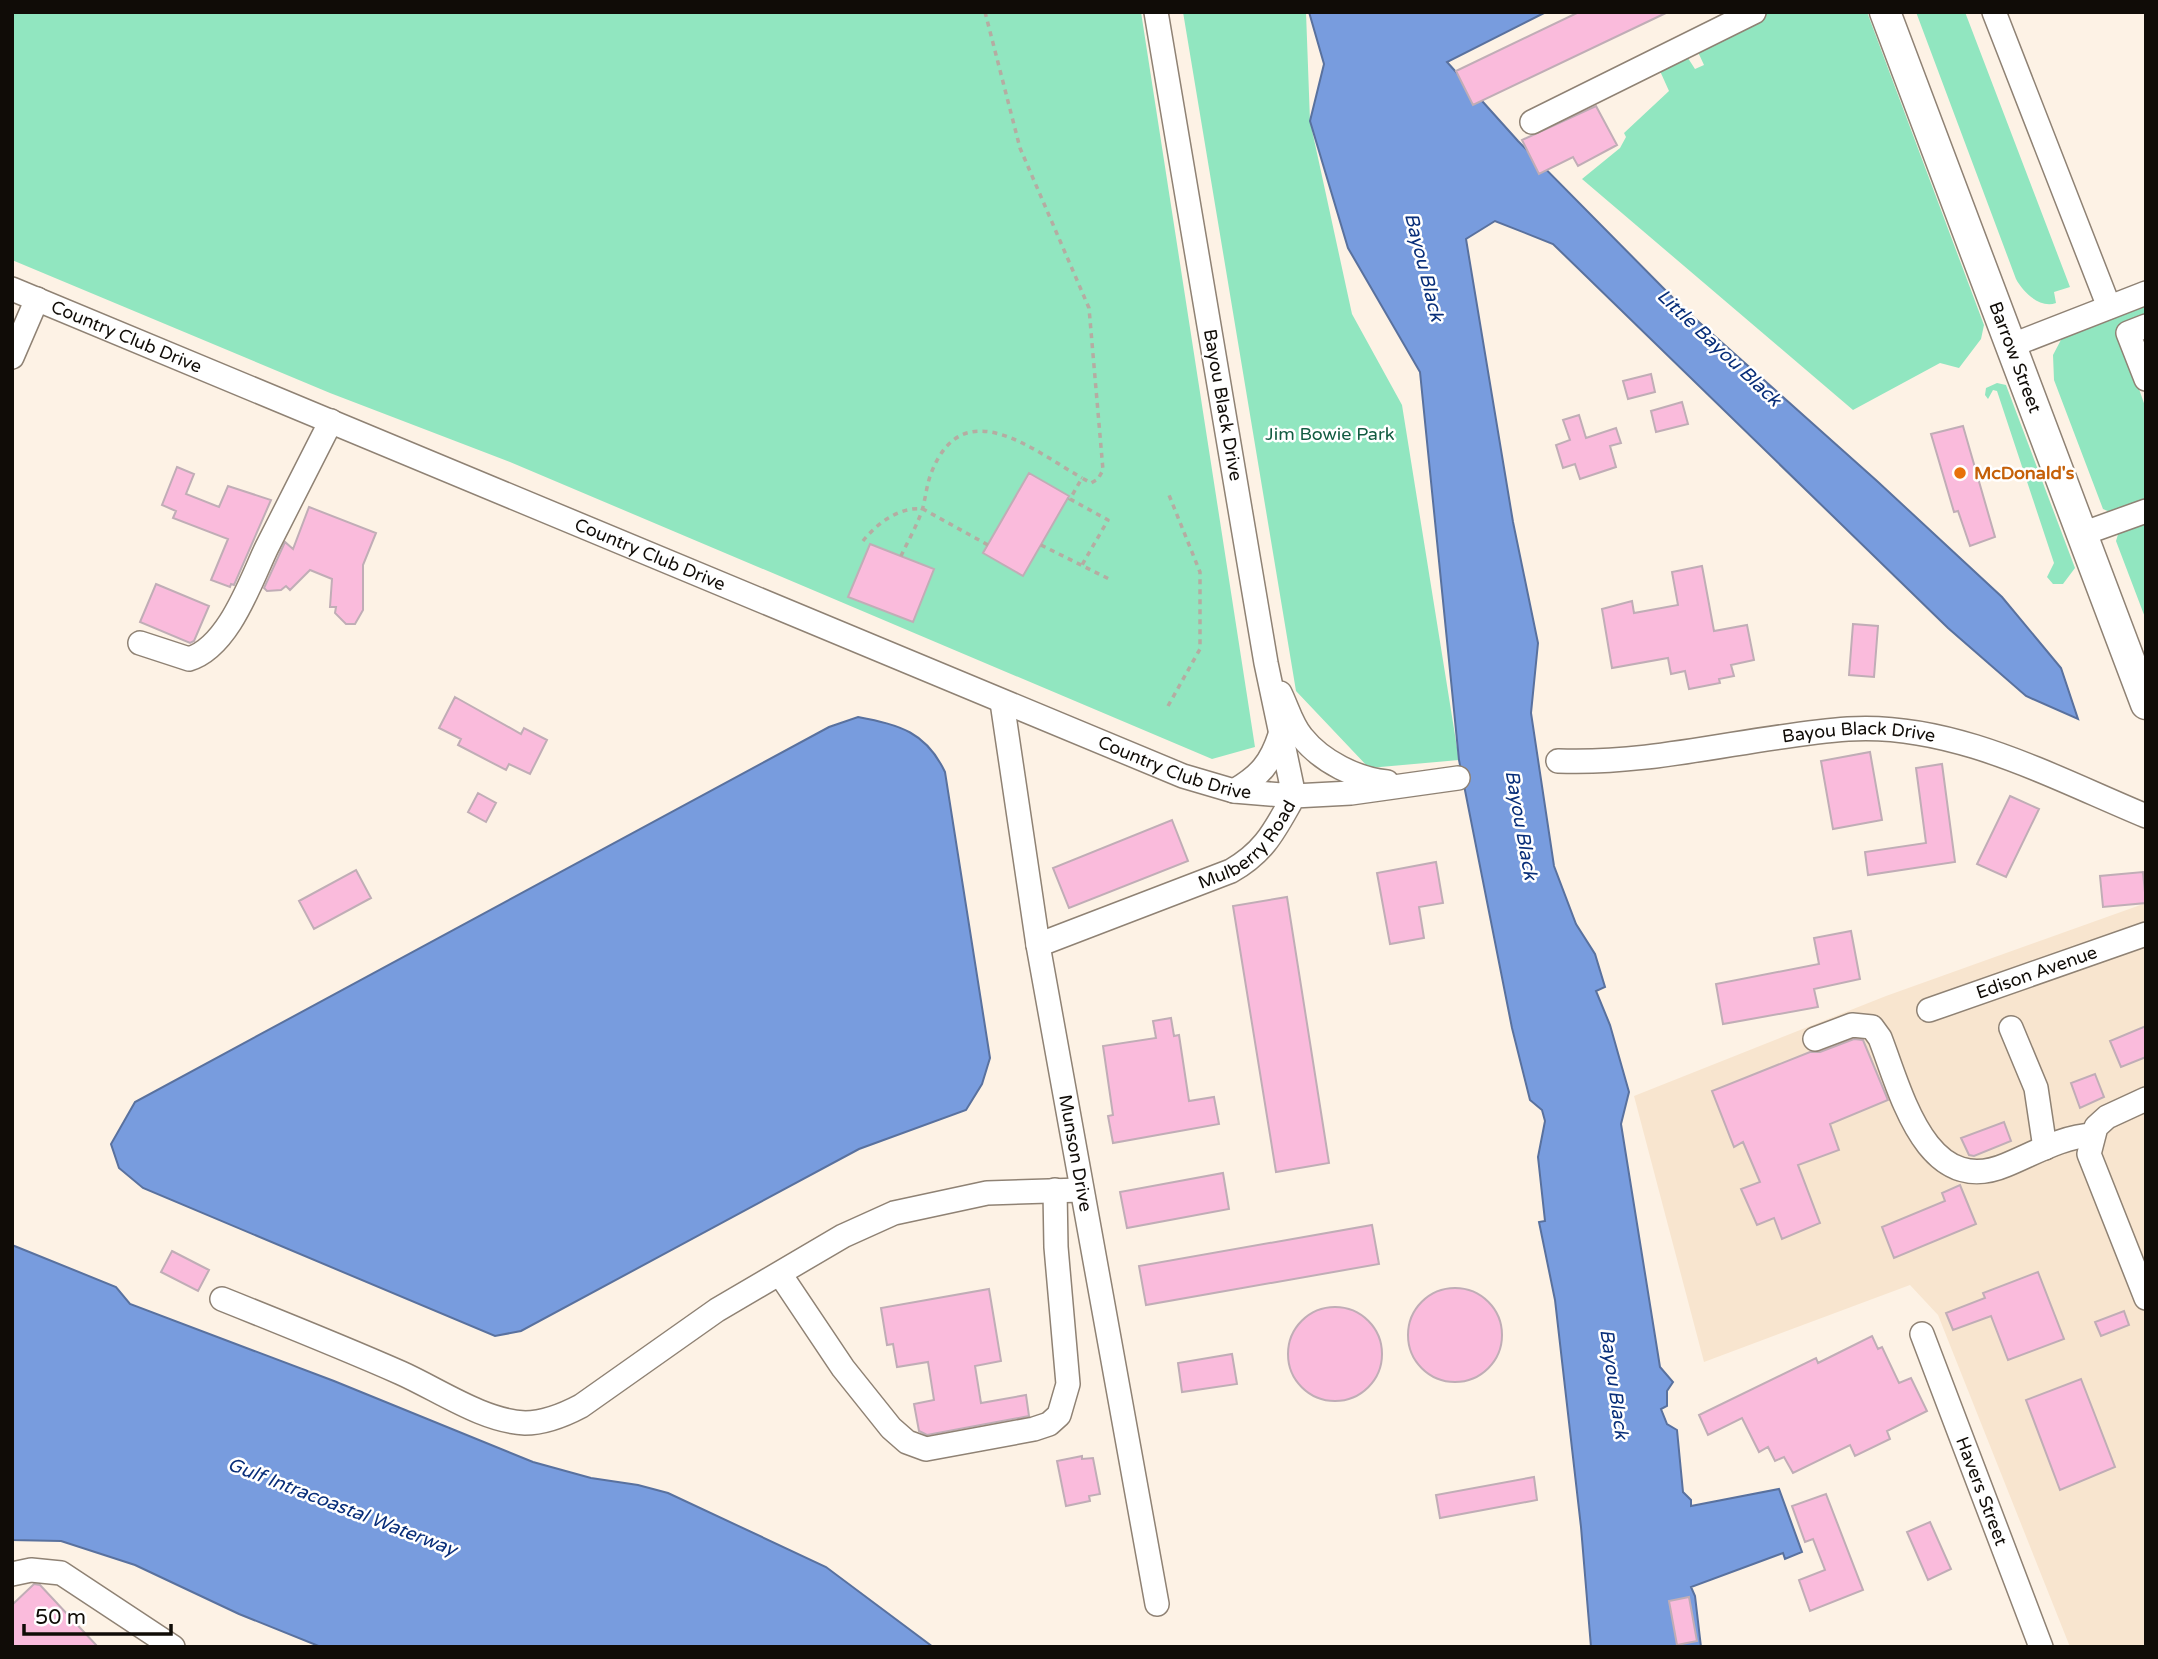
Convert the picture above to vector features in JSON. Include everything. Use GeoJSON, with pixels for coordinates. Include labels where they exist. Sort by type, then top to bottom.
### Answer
{"type":"FeatureCollection","features":[{"type":"Feature","properties":{"kind":"main road","name":"Barrow Street"},"geometry":{"type":"LineString","coordinates":[[1885,12],[2082,534],[2143,685]]}},
{"type":"Feature","properties":{"kind":"street","name":"Bayou Black Drive"},"geometry":{"type":"LineString","coordinates":[[1156,12],[1266,663],[1294,796]]}},
{"type":"Feature","properties":{"kind":"street"},"geometry":{"type":"LineString","coordinates":[[1532,122],[1755,12]]}},
{"type":"Feature","properties":{"kind":"street"},"geometry":{"type":"LineString","coordinates":[[1994,12],[2109,307]]}},
{"type":"Feature","properties":{"kind":"street","name":"Country Club Drive"},"geometry":{"type":"LineString","coordinates":[[12,289],[1183,776],[1234,791],[1294,796]]}},
{"type":"Feature","properties":{"kind":"street"},"geometry":{"type":"LineString","coordinates":[[2010,345],[2146,293]]}},
{"type":"Feature","properties":{"kind":"street"},"geometry":{"type":"LineString","coordinates":[[12,357],[37,299]]}},
{"type":"Feature","properties":{"kind":"street"},"geometry":{"type":"LineString","coordinates":[[2146,326],[2128,333],[2146,379]]}},
{"type":"Feature","properties":{"kind":"street"},"geometry":{"type":"LineString","coordinates":[[139,643],[188,659],[199,654],[230,623],[248,592],[331,421]]}},
{"type":"Feature","properties":{"kind":"street"},"geometry":{"type":"LineString","coordinates":[[2082,534],[2146,510]]}},
{"type":"Feature","properties":{"kind":"street"},"geometry":{"type":"LineString","coordinates":[[1266,663],[1301,737],[1326,759],[1356,775],[1404,785]]}},
{"type":"Feature","properties":{"kind":"street","name":"Munson Drive"},"geometry":{"type":"LineString","coordinates":[[1002,702],[1038,945],[1157,1604]]}},
{"type":"Feature","properties":{"kind":"street","name":"Bayou Black Drive"},"geometry":{"type":"LineString","coordinates":[[1558,761],[1602,763],[1850,729],[1918,733],[1954,741],[2023,763],[2146,816]]}},
{"type":"Feature","properties":{"kind":"street"},"geometry":{"type":"LineString","coordinates":[[1234,791],[1263,772],[1272,759],[1280,735]]}},
{"type":"Feature","properties":{"kind":"street","name":"Mulberry Road"},"geometry":{"type":"LineString","coordinates":[[1038,945],[1231,871],[1253,858],[1265,846],[1294,796],[1351,793],[1458,778]]}},
{"type":"Feature","properties":{"kind":"street","name":"Edison Avenue"},"geometry":{"type":"LineString","coordinates":[[1928,1010],[2146,934]]}},
{"type":"Feature","properties":{"kind":"street"},"geometry":{"type":"LineString","coordinates":[[1815,1039],[1852,1025],[1872,1027],[1880,1038],[1914,1125],[1927,1146],[1950,1164],[1975,1171],[1987,1171],[2081,1135],[2093,1135]]}},
{"type":"Feature","properties":{"kind":"street"},"geometry":{"type":"LineString","coordinates":[[2011,1028],[2036,1088],[2045,1149]]}},
{"type":"Feature","properties":{"kind":"street"},"geometry":{"type":"LineString","coordinates":[[2146,1099],[2107,1117],[2093,1135],[2089,1153],[2093,1170],[2146,1298]]}},
{"type":"Feature","properties":{"kind":"street"},"geometry":{"type":"LineString","coordinates":[[780,1274],[843,1368],[891,1428],[907,1442],[926,1449],[1034,1429],[1049,1424],[1059,1415],[1068,1384],[1056,1247],[1055,1190]]}},
{"type":"Feature","properties":{"kind":"street"},"geometry":{"type":"LineString","coordinates":[[222,1299],[356,1353],[479,1409],[525,1423],[562,1416],[581,1406],[680,1333],[843,1236],[894,1213],[987,1193],[1081,1190]]}},
{"type":"Feature","properties":{"kind":"street","name":"Havers Street"},"geometry":{"type":"LineString","coordinates":[[1922,1334],[2041,1647]]}},
{"type":"Feature","properties":{"kind":"street"},"geometry":{"type":"LineString","coordinates":[[12,1574],[31,1570],[61,1573],[173,1647]]}},
{"type":"Feature","properties":{"kind":"path"},"geometry":{"type":"LineString","coordinates":[[901,556],[923,509],[927,485],[943,449],[958,434],[973,430],[991,431],[1015,440],[1091,483],[1098,479],[1103,470],[1089,308],[1020,148],[985,12]]}},
{"type":"Feature","properties":{"kind":"path"},"geometry":{"type":"LineString","coordinates":[[1082,478],[1070,499],[1108,520],[1082,565]]}},
{"type":"Feature","properties":{"kind":"path"},"geometry":{"type":"LineString","coordinates":[[1168,706],[1200,649],[1200,572],[1169,495]]}},
{"type":"Feature","properties":{"kind":"path"},"geometry":{"type":"LineString","coordinates":[[863,541],[872,530],[913,507],[923,509],[988,545]]}},
{"type":"Feature","properties":{"kind":"path"},"geometry":{"type":"LineString","coordinates":[[1041,545],[1110,579]]}},
{"type":"Feature","properties":{"kind":"shaded area"},"geometry":{"type":"Polygon","coordinates":[[[2146,903],[2146,1647],[2070,1647],[1938,1315],[1910,1285],[1704,1362],[1634,1096],[1886,996],[2146,903]]]}},
{"type":"Feature","properties":{"kind":"green space"},"geometry":{"type":"Polygon","coordinates":[[[12,12],[1141,12],[1255,747],[1212,759],[510,462],[330,393],[12,260],[12,12]]]}},
{"type":"Feature","properties":{"kind":"green space","name":"Jim Bowie Park"},"geometry":{"type":"Polygon","coordinates":[[[1183,12],[1306,12],[1310,121],[1352,314],[1402,405],[1459,760],[1369,768],[1296,691],[1183,12]]]}},
{"type":"Feature","properties":{"kind":"green space"},"geometry":{"type":"Polygon","coordinates":[[[1770,12],[1867,12],[1984,325],[1981,339],[1959,368],[1940,363],[1853,410],[1582,179],[1620,148],[1626,137],[1624,133],[1669,91],[1660,71],[1686,55],[1695,69],[1704,65],[1698,52],[1702,46],[1770,12]]]}},
{"type":"Feature","properties":{"kind":"green space"},"geometry":{"type":"Polygon","coordinates":[[[1916,12],[1965,12],[2070,287],[2054,292],[2056,303],[2044,304],[2038,301],[2023,289],[2016,279],[1916,12]]]}},
{"type":"Feature","properties":{"kind":"green space"},"geometry":{"type":"Polygon","coordinates":[[[2146,306],[2146,315],[2117,326],[2146,409],[2146,501],[2110,512],[2103,509],[2054,380],[2053,355],[2063,336],[2146,306]]]}},
{"type":"Feature","properties":{"kind":"green space"},"geometry":{"type":"Polygon","coordinates":[[[1997,383],[2006,385],[2075,568],[2063,584],[2053,584],[2047,577],[2054,563],[1997,391],[1993,390],[1988,399],[1985,395],[1986,388],[1997,383]]]}},
{"type":"Feature","properties":{"kind":"green space"},"geometry":{"type":"Polygon","coordinates":[[[2146,520],[2146,620],[2116,541],[2119,531],[2146,520]]]}},
{"type":"Feature","properties":{"kind":"water"},"geometry":{"type":"Polygon","coordinates":[[[1309,12],[1546,12],[1447,62],[1518,141],[1682,307],[2002,597],[2061,668],[2078,719],[2026,696],[1948,628],[1553,244],[1495,221],[1466,239],[1513,522],[1538,643],[1531,713],[1554,866],[1576,924],[1595,954],[1605,987],[1596,991],[1610,1025],[1629,1092],[1621,1124],[1660,1367],[1673,1382],[1667,1391],[1667,1406],[1661,1409],[1667,1424],[1677,1430],[1683,1492],[1691,1500],[1691,1506],[1779,1489],[1802,1552],[1785,1559],[1783,1553],[1691,1587],[1695,1596],[1701,1647],[1591,1647],[1581,1527],[1555,1300],[1539,1222],[1545,1221],[1538,1157],[1545,1121],[1542,1110],[1530,1100],[1512,1028],[1459,760],[1420,372],[1348,248],[1310,121],[1324,64],[1309,12]]]}},
{"type":"Feature","properties":{"kind":"water"},"geometry":{"type":"Polygon","coordinates":[[[858,717],[899,727],[920,739],[938,758],[945,772],[990,1058],[982,1084],[966,1110],[859,1149],[521,1331],[495,1336],[143,1188],[119,1168],[111,1144],[135,1102],[829,727],[858,717]]]}},
{"type":"Feature","properties":{"kind":"water","name":"Gulf Intracoastal Waterway"},"geometry":{"type":"Polygon","coordinates":[[[12,1245],[116,1287],[130,1304],[334,1381],[533,1462],[591,1478],[638,1485],[668,1493],[826,1567],[933,1647],[321,1647],[239,1614],[135,1565],[61,1541],[12,1540],[12,1245]]]}},
{"type":"Feature","properties":{"kind":"building"},"geometry":{"type":"Polygon","coordinates":[[[1579,12],[1668,12],[1473,105],[1456,71],[1579,12]]]}},
{"type":"Feature","properties":{"kind":"building"},"geometry":{"type":"Polygon","coordinates":[[[1596,106],[1617,145],[1578,166],[1573,157],[1539,174],[1522,140],[1596,106]]]}},
{"type":"Feature","properties":{"kind":"building"},"geometry":{"type":"Polygon","coordinates":[[[1651,374],[1655,392],[1628,399],[1623,381],[1651,374]]]}},
{"type":"Feature","properties":{"kind":"building"},"geometry":{"type":"Polygon","coordinates":[[[1682,402],[1688,424],[1656,432],[1651,411],[1682,402]]]}},
{"type":"Feature","properties":{"kind":"building"},"geometry":{"type":"Polygon","coordinates":[[[1579,415],[1586,438],[1616,428],[1621,443],[1610,446],[1616,467],[1580,479],[1575,464],[1563,468],[1556,445],[1570,440],[1563,420],[1579,415]]]}},
{"type":"Feature","properties":{"kind":"building","name":"McDonald's"},"geometry":{"type":"Polygon","coordinates":[[[1963,426],[1995,537],[1970,546],[1958,511],[1954,512],[1931,434],[1963,426]]]}},
{"type":"Feature","properties":{"kind":"building"},"geometry":{"type":"Polygon","coordinates":[[[177,467],[194,474],[186,494],[219,507],[228,486],[271,500],[234,585],[231,584],[230,587],[211,580],[228,539],[173,518],[176,511],[162,505],[177,467]]]}},
{"type":"Feature","properties":{"kind":"building"},"geometry":{"type":"Polygon","coordinates":[[[1029,473],[1069,496],[1023,576],[983,553],[1029,473]]]}},
{"type":"Feature","properties":{"kind":"building"},"geometry":{"type":"Polygon","coordinates":[[[309,507],[376,533],[363,565],[363,610],[355,624],[346,624],[335,613],[336,607],[330,607],[332,579],[310,570],[290,590],[286,586],[281,590],[267,591],[264,588],[285,542],[293,549],[309,507]]]}},
{"type":"Feature","properties":{"kind":"building"},"geometry":{"type":"Polygon","coordinates":[[[870,544],[934,569],[913,622],[848,597],[870,544]]]}},
{"type":"Feature","properties":{"kind":"building"},"geometry":{"type":"Polygon","coordinates":[[[1702,566],[1714,631],[1747,625],[1754,660],[1731,665],[1734,676],[1719,679],[1720,683],[1689,689],[1685,671],[1671,674],[1668,658],[1612,668],[1602,609],[1632,601],[1634,613],[1678,605],[1672,572],[1702,566]]]}},
{"type":"Feature","properties":{"kind":"building"},"geometry":{"type":"Polygon","coordinates":[[[156,584],[209,606],[194,641],[190,643],[140,622],[156,584]]]}},
{"type":"Feature","properties":{"kind":"building"},"geometry":{"type":"Polygon","coordinates":[[[1853,624],[1878,626],[1874,677],[1849,675],[1853,624]]]}},
{"type":"Feature","properties":{"kind":"building"},"geometry":{"type":"Polygon","coordinates":[[[455,697],[521,734],[524,728],[547,740],[530,774],[509,764],[506,770],[458,745],[461,739],[439,728],[455,697]]]}},
{"type":"Feature","properties":{"kind":"building"},"geometry":{"type":"Polygon","coordinates":[[[1870,752],[1882,820],[1833,829],[1821,761],[1870,752]]]}},
{"type":"Feature","properties":{"kind":"building"},"geometry":{"type":"Polygon","coordinates":[[[1942,764],[1955,862],[1868,875],[1865,852],[1926,843],[1916,768],[1942,764]]]}},
{"type":"Feature","properties":{"kind":"building"},"geometry":{"type":"Polygon","coordinates":[[[478,793],[496,803],[486,822],[468,812],[478,793]]]}},
{"type":"Feature","properties":{"kind":"building"},"geometry":{"type":"Polygon","coordinates":[[[2010,796],[2039,809],[2006,877],[1977,864],[2010,796]]]}},
{"type":"Feature","properties":{"kind":"building"},"geometry":{"type":"Polygon","coordinates":[[[1172,820],[1188,861],[1069,908],[1053,868],[1172,820]]]}},
{"type":"Feature","properties":{"kind":"building"},"geometry":{"type":"Polygon","coordinates":[[[1436,862],[1443,903],[1419,907],[1424,938],[1390,944],[1377,873],[1436,862]]]}},
{"type":"Feature","properties":{"kind":"building"},"geometry":{"type":"Polygon","coordinates":[[[356,870],[371,898],[314,929],[299,901],[356,870]]]}},
{"type":"Feature","properties":{"kind":"building"},"geometry":{"type":"Polygon","coordinates":[[[2143,872],[2146,903],[2103,907],[2100,876],[2143,872]]]}},
{"type":"Feature","properties":{"kind":"building"},"geometry":{"type":"Polygon","coordinates":[[[1287,897],[1329,1163],[1276,1172],[1233,906],[1287,897]]]}},
{"type":"Feature","properties":{"kind":"building"},"geometry":{"type":"Polygon","coordinates":[[[1851,931],[1860,979],[1814,989],[1818,1007],[1723,1024],[1716,984],[1819,964],[1814,938],[1851,931]]]}},
{"type":"Feature","properties":{"kind":"building"},"geometry":{"type":"Polygon","coordinates":[[[1171,1018],[1174,1036],[1179,1035],[1189,1101],[1214,1097],[1219,1124],[1113,1143],[1108,1116],[1113,1115],[1103,1046],[1156,1038],[1153,1021],[1171,1018]]]}},
{"type":"Feature","properties":{"kind":"building"},"geometry":{"type":"Polygon","coordinates":[[[2146,1026],[2146,1057],[2121,1067],[2110,1041],[2146,1026]]]}},
{"type":"Feature","properties":{"kind":"building"},"geometry":{"type":"Polygon","coordinates":[[[1854,1039],[1863,1040],[1888,1100],[1830,1124],[1839,1150],[1798,1165],[1820,1223],[1782,1239],[1774,1218],[1757,1225],[1741,1189],[1760,1182],[1743,1142],[1734,1147],[1712,1091],[1810,1052],[1820,1052],[1854,1039]]]}},
{"type":"Feature","properties":{"kind":"building"},"geometry":{"type":"Polygon","coordinates":[[[2095,1074],[2104,1097],[2080,1108],[2071,1083],[2095,1074]]]}},
{"type":"Feature","properties":{"kind":"building"},"geometry":{"type":"Polygon","coordinates":[[[2004,1122],[2011,1141],[1974,1156],[1969,1155],[1961,1138],[2004,1122]]]}},
{"type":"Feature","properties":{"kind":"building"},"geometry":{"type":"Polygon","coordinates":[[[1223,1173],[1229,1209],[1127,1228],[1120,1192],[1223,1173]]]}},
{"type":"Feature","properties":{"kind":"building"},"geometry":{"type":"Polygon","coordinates":[[[1960,1185],[1976,1224],[1894,1258],[1882,1227],[1945,1201],[1942,1193],[1960,1185]]]}},
{"type":"Feature","properties":{"kind":"building"},"geometry":{"type":"Polygon","coordinates":[[[1372,1225],[1379,1264],[1146,1305],[1139,1266],[1372,1225]]]}},
{"type":"Feature","properties":{"kind":"building"},"geometry":{"type":"Polygon","coordinates":[[[172,1251],[209,1270],[198,1291],[161,1272],[172,1251]]]}},
{"type":"Feature","properties":{"kind":"building"},"geometry":{"type":"Polygon","coordinates":[[[2038,1272],[2064,1339],[2008,1360],[1991,1316],[1953,1330],[1946,1313],[1985,1298],[1983,1293],[2038,1272]]]}},
{"type":"Feature","properties":{"kind":"building"},"geometry":{"type":"Polygon","coordinates":[[[1455,1288],[1473,1291],[1488,1302],[1499,1317],[1502,1335],[1499,1353],[1488,1368],[1473,1379],[1455,1382],[1437,1379],[1422,1368],[1411,1353],[1408,1335],[1411,1317],[1422,1302],[1437,1291],[1455,1288]]]}},
{"type":"Feature","properties":{"kind":"building"},"geometry":{"type":"Polygon","coordinates":[[[989,1289],[1001,1361],[975,1366],[981,1403],[1026,1395],[1029,1416],[927,1435],[919,1431],[914,1404],[934,1400],[928,1362],[897,1367],[893,1344],[887,1345],[881,1308],[989,1289]]]}},
{"type":"Feature","properties":{"kind":"building"},"geometry":{"type":"Polygon","coordinates":[[[1335,1307],[1353,1310],[1368,1321],[1379,1336],[1382,1354],[1379,1372],[1368,1387],[1353,1398],[1335,1401],[1317,1398],[1302,1387],[1291,1372],[1288,1354],[1291,1336],[1302,1321],[1317,1310],[1335,1307]]]}},
{"type":"Feature","properties":{"kind":"building"},"geometry":{"type":"Polygon","coordinates":[[[2124,1311],[2129,1325],[2101,1336],[2095,1322],[2124,1311]]]}},
{"type":"Feature","properties":{"kind":"building"},"geometry":{"type":"Polygon","coordinates":[[[1872,1336],[1878,1349],[1882,1347],[1899,1383],[1911,1378],[1927,1411],[1887,1431],[1890,1439],[1855,1456],[1850,1445],[1793,1473],[1784,1457],[1775,1461],[1768,1447],[1759,1452],[1742,1418],[1708,1435],[1699,1415],[1816,1358],[1818,1363],[1872,1336]]]}},
{"type":"Feature","properties":{"kind":"building"},"geometry":{"type":"Polygon","coordinates":[[[1232,1354],[1237,1384],[1182,1392],[1178,1363],[1232,1354]]]}},
{"type":"Feature","properties":{"kind":"building"},"geometry":{"type":"Polygon","coordinates":[[[2081,1379],[2115,1467],[2060,1490],[2026,1400],[2081,1379]]]}},
{"type":"Feature","properties":{"kind":"building"},"geometry":{"type":"Polygon","coordinates":[[[1082,1456],[1082,1459],[1093,1458],[1100,1494],[1089,1496],[1090,1501],[1066,1506],[1057,1461],[1082,1456]]]}},
{"type":"Feature","properties":{"kind":"building"},"geometry":{"type":"Polygon","coordinates":[[[1534,1477],[1537,1500],[1440,1518],[1436,1495],[1534,1477]]]}},
{"type":"Feature","properties":{"kind":"building"},"geometry":{"type":"Polygon","coordinates":[[[1826,1494],[1863,1590],[1810,1611],[1799,1580],[1825,1570],[1813,1539],[1805,1542],[1792,1506],[1826,1494]]]}},
{"type":"Feature","properties":{"kind":"building"},"geometry":{"type":"Polygon","coordinates":[[[1930,1522],[1951,1569],[1928,1580],[1907,1532],[1930,1522]]]}},
{"type":"Feature","properties":{"kind":"building"},"geometry":{"type":"Polygon","coordinates":[[[34,1584],[40,1585],[98,1647],[12,1647],[12,1605],[34,1584]]]}},
{"type":"Feature","properties":{"kind":"building"},"geometry":{"type":"Polygon","coordinates":[[[1689,1597],[1697,1641],[1677,1645],[1669,1601],[1689,1597]]]}},
{"type":"Feature","properties":{"kind":"place","name":"McDonald's"},"geometry":{"type":"Point","coordinates":[1960,473]}},
{"type":"Feature","properties":{"kind":"water label","name":"Bayou Black"},"geometry":{"type":"Point","coordinates":[1424,267]}},
{"type":"Feature","properties":{"kind":"water label","name":"Little Bayou Black"},"geometry":{"type":"Point","coordinates":[1719,348]}},
{"type":"Feature","properties":{"kind":"water label","name":"Bayou Black"},"geometry":{"type":"Point","coordinates":[1521,825]}},
{"type":"Feature","properties":{"kind":"water label","name":"Bayou Black"},"geometry":{"type":"Point","coordinates":[1614,1384]}}]}
